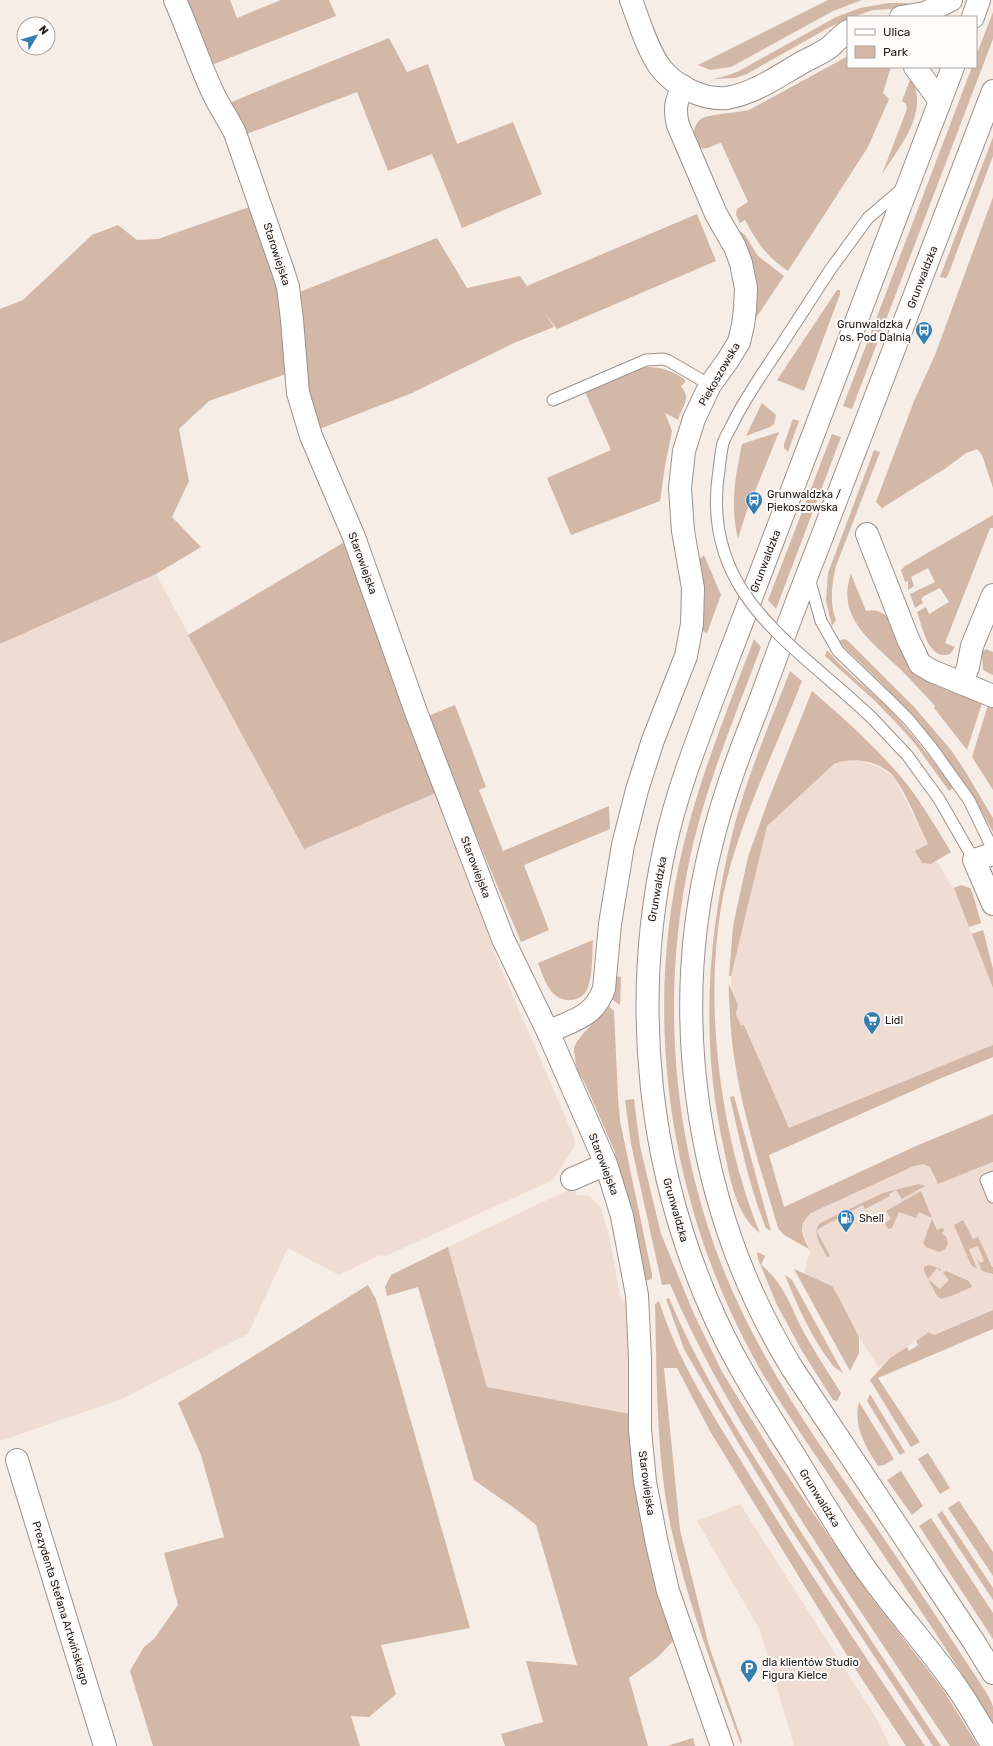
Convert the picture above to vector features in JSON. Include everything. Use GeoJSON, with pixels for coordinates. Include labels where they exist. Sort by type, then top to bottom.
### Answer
{"type":"FeatureCollection","features":[{"type":"Feature","properties":{"kind":"street","name":"Starowiejska"},"geometry":{"type":"LineString","coordinates":[[175,0],[193,47],[215,97],[228,117],[235,133],[284,274],[288,287],[292,320],[298,393],[311,436],[354,537],[416,712],[503,939],[548,1032],[606,1164],[622,1216],[636,1286],[640,1352],[640,1430],[645,1482],[657,1544],[668,1591],[722,1746]]}},
{"type":"Feature","properties":{"kind":"street"},"geometry":{"type":"LineString","coordinates":[[631,0],[657,63],[666,74],[683,86],[699,94],[712,97],[735,96],[770,81],[838,46],[847,32]]}},
{"type":"Feature","properties":{"kind":"street"},"geometry":{"type":"LineString","coordinates":[[907,16],[925,13],[950,0]]}},
{"type":"Feature","properties":{"kind":"street"},"geometry":{"type":"LineString","coordinates":[[973,16],[979,0]]}},
{"type":"Feature","properties":{"kind":"street"},"geometry":{"type":"LineString","coordinates":[[916,68],[940,102]]}},
{"type":"Feature","properties":{"kind":"street","name":"Grunwaldzka"},"geometry":{"type":"LineString","coordinates":[[953,68],[713,698],[675,807],[660,871],[651,928],[647,988],[648,1047],[660,1143],[670,1193],[678,1222],[697,1276],[727,1343],[742,1373],[859,1560],[951,1680],[993,1746]]}},
{"type":"Feature","properties":{"kind":"street","name":"Piekoszowska"},"geometry":{"type":"LineString","coordinates":[[548,1032],[583,1017],[590,1012],[600,999],[604,989],[610,924],[623,844],[637,790],[649,754],[686,656],[692,624],[693,588],[681,509],[680,488],[684,451],[694,419],[710,385],[728,360],[738,342],[743,324],[746,288],[741,263],[735,247],[716,214],[678,125],[676,116],[676,102],[683,86]]}},
{"type":"Feature","properties":{"kind":"street","name":"Grunwaldzka"},"geometry":{"type":"LineString","coordinates":[[993,91],[808,574],[721,809],[703,881],[694,946],[691,998],[693,1058],[701,1120],[712,1174],[728,1232],[749,1285],[782,1352],[814,1404],[974,1642],[993,1673]]}},
{"type":"Feature","properties":{"kind":"street"},"geometry":{"type":"LineString","coordinates":[[867,534],[908,640],[920,664],[932,671],[993,696]]}},
{"type":"Feature","properties":{"kind":"street"},"geometry":{"type":"LineString","coordinates":[[962,683],[968,668],[972,646],[993,595]]}},
{"type":"Feature","properties":{"kind":"street"},"geometry":{"type":"LineString","coordinates":[[983,857],[993,904]]}},
{"type":"Feature","properties":{"kind":"street"},"geometry":{"type":"LineString","coordinates":[[572,1179],[606,1164]]}},
{"type":"Feature","properties":{"kind":"street","name":"Prezydenta Stefana Artwińskiego"},"geometry":{"type":"LineString","coordinates":[[17,1460],[104,1746]]}},
{"type":"Feature","properties":{"kind":"lane","name":"Grunwaldzka"},"geometry":{"type":"LineString","coordinates":[[909,183],[868,218],[830,270],[739,410],[723,443],[715,494],[720,539],[727,564],[738,585],[763,619],[788,645],[872,718],[907,755],[983,857]]}},
{"type":"Feature","properties":{"kind":"lane"},"geometry":{"type":"LineString","coordinates":[[553,400],[646,360],[664,359],[710,385]]}},
{"type":"Feature","properties":{"kind":"lane"},"geometry":{"type":"LineString","coordinates":[[808,574],[821,621],[838,651],[909,720],[931,747],[968,800],[993,850]]}},
{"type":"Feature","properties":{"kind":"lane"},"geometry":{"type":"LineString","coordinates":[[992,1195],[986,1180],[993,1177]]}},
{"type":"Feature","properties":{"kind":"shaded area"},"geometry":{"type":"Polygon","coordinates":[[[156,574],[304,849],[438,792],[497,959],[574,1137],[575,1145],[553,1180],[386,1256],[380,1255],[339,1275],[288,1248],[248,1334],[122,1399],[0,1441],[0,644],[156,574]]]}},
{"type":"Feature","properties":{"kind":"shaded area"},"geometry":{"type":"Polygon","coordinates":[[[853,759],[877,766],[894,777],[928,844],[918,858],[922,863],[926,864],[937,862],[953,888],[961,885],[970,888],[981,923],[969,927],[972,934],[983,930],[993,969],[993,1057],[939,1079],[769,1155],[737,1058],[731,976],[765,825],[830,766],[843,760],[853,759]]]}},
{"type":"Feature","properties":{"kind":"shaded area"},"geometry":{"type":"Polygon","coordinates":[[[993,1162],[993,1310],[933,1335],[929,1332],[890,1358],[879,1368],[859,1337],[832,1286],[804,1273],[810,1252],[802,1229],[804,1220],[811,1213],[914,1166],[923,1164],[930,1167],[938,1184],[993,1162]]]}},
{"type":"Feature","properties":{"kind":"shaded area"},"geometry":{"type":"Polygon","coordinates":[[[572,1188],[577,1195],[590,1196],[600,1207],[611,1245],[621,1300],[627,1302],[630,1414],[487,1387],[448,1247],[572,1188]]]}},
{"type":"Feature","properties":{"kind":"shaded area"},"geometry":{"type":"Polygon","coordinates":[[[740,1504],[878,1721],[890,1746],[794,1746],[760,1630],[697,1521],[740,1504]]]}},
{"type":"Feature","properties":{"kind":"green space"},"geometry":{"type":"Polygon","coordinates":[[[183,0],[230,0],[237,18],[281,0],[329,0],[336,16],[209,66],[183,0]]]}},
{"type":"Feature","properties":{"kind":"green space"},"geometry":{"type":"Polygon","coordinates":[[[828,0],[862,0],[833,11],[731,67],[710,70],[698,65],[828,0]]]}},
{"type":"Feature","properties":{"kind":"green space"},"geometry":{"type":"Polygon","coordinates":[[[889,3],[908,3],[908,8],[873,10],[856,16],[847,16],[847,19],[830,27],[747,74],[735,78],[713,79],[739,71],[836,17],[860,8],[889,3]]]}},
{"type":"Feature","properties":{"kind":"green space"},"geometry":{"type":"Polygon","coordinates":[[[993,12],[993,39],[852,409],[843,406],[972,68],[977,68],[977,53],[993,12]]]}},
{"type":"Feature","properties":{"kind":"green space"},"geometry":{"type":"Polygon","coordinates":[[[389,38],[407,72],[428,64],[457,144],[513,122],[542,194],[462,228],[432,154],[388,171],[357,92],[244,135],[229,103],[389,38]]]}},
{"type":"Feature","properties":{"kind":"green space"},"geometry":{"type":"Polygon","coordinates":[[[846,57],[847,68],[891,68],[883,93],[889,99],[868,147],[788,271],[763,249],[745,220],[740,223],[736,215],[737,209],[748,202],[721,143],[706,148],[701,148],[697,146],[694,138],[694,129],[701,119],[710,116],[749,110],[846,57]]]}},
{"type":"Feature","properties":{"kind":"green space"},"geometry":{"type":"Polygon","coordinates":[[[911,77],[916,90],[917,103],[915,116],[904,140],[882,174],[907,109],[906,104],[902,101],[911,77]]]}},
{"type":"Feature","properties":{"kind":"green space"},"geometry":{"type":"Polygon","coordinates":[[[993,137],[993,156],[948,275],[946,278],[940,277],[993,137]]]}},
{"type":"Feature","properties":{"kind":"green space"},"geometry":{"type":"Polygon","coordinates":[[[993,197],[993,488],[982,455],[977,449],[966,453],[946,468],[882,508],[876,502],[914,401],[935,355],[993,197]]]}},
{"type":"Feature","properties":{"kind":"green space"},"geometry":{"type":"Polygon","coordinates":[[[255,205],[297,293],[437,238],[467,288],[520,276],[527,286],[697,214],[716,261],[557,329],[544,312],[554,327],[514,343],[412,393],[304,435],[289,373],[209,401],[179,429],[189,481],[172,517],[201,547],[156,574],[0,644],[0,309],[23,300],[92,235],[118,225],[137,240],[158,239],[255,205]]]}},
{"type":"Feature","properties":{"kind":"green space"},"geometry":{"type":"Polygon","coordinates":[[[740,231],[745,235],[758,256],[784,276],[752,324],[737,233],[740,231]]]}},
{"type":"Feature","properties":{"kind":"green space"},"geometry":{"type":"Polygon","coordinates":[[[837,290],[840,290],[840,294],[804,391],[777,380],[837,290]]]}},
{"type":"Feature","properties":{"kind":"green space"},"geometry":{"type":"Polygon","coordinates":[[[646,367],[668,370],[686,381],[681,386],[686,395],[686,399],[678,420],[665,413],[672,431],[660,501],[571,535],[547,478],[611,450],[585,392],[646,367]]]}},
{"type":"Feature","properties":{"kind":"green space"},"geometry":{"type":"Polygon","coordinates":[[[762,403],[776,415],[774,424],[746,436],[762,403]]]}},
{"type":"Feature","properties":{"kind":"green space"},"geometry":{"type":"Polygon","coordinates":[[[793,419],[799,421],[788,452],[784,448],[784,444],[793,419]]]}},
{"type":"Feature","properties":{"kind":"green space"},"geometry":{"type":"Polygon","coordinates":[[[779,432],[745,516],[738,539],[734,515],[734,492],[742,444],[779,432]]]}},
{"type":"Feature","properties":{"kind":"green space"},"geometry":{"type":"Polygon","coordinates":[[[832,434],[841,437],[776,609],[768,600],[832,434]]]}},
{"type":"Feature","properties":{"kind":"green space"},"geometry":{"type":"Polygon","coordinates":[[[874,450],[880,452],[836,566],[832,586],[832,606],[836,620],[832,626],[826,601],[828,573],[874,450]]]}},
{"type":"Feature","properties":{"kind":"green space"},"geometry":{"type":"Polygon","coordinates":[[[993,515],[993,528],[990,528],[945,643],[955,647],[950,654],[943,655],[936,653],[931,648],[924,634],[917,612],[926,607],[929,614],[949,602],[940,588],[924,596],[921,599],[923,603],[915,608],[910,594],[935,582],[928,568],[911,577],[914,586],[908,590],[908,581],[905,582],[901,570],[905,566],[993,515]]]}},
{"type":"Feature","properties":{"kind":"green space"},"geometry":{"type":"Polygon","coordinates":[[[348,540],[438,792],[304,849],[188,635],[348,540]]]}},
{"type":"Feature","properties":{"kind":"green space"},"geometry":{"type":"Polygon","coordinates":[[[704,555],[721,595],[707,633],[701,630],[697,558],[701,558],[704,555]]]}},
{"type":"Feature","properties":{"kind":"green space"},"geometry":{"type":"Polygon","coordinates":[[[851,574],[866,611],[877,611],[885,615],[892,622],[915,672],[927,681],[982,703],[967,750],[934,708],[935,706],[860,628],[853,617],[848,604],[847,590],[851,574]]]}},
{"type":"Feature","properties":{"kind":"green space"},"geometry":{"type":"Polygon","coordinates":[[[754,639],[761,647],[705,800],[691,853],[680,913],[675,973],[674,1033],[679,1094],[689,1153],[703,1212],[723,1269],[763,1353],[796,1409],[986,1692],[993,1707],[993,1724],[924,1616],[764,1376],[732,1315],[706,1252],[687,1186],[673,1119],[665,1051],[665,983],[670,915],[683,847],[698,794],[715,742],[754,639]]]}},
{"type":"Feature","properties":{"kind":"green space"},"geometry":{"type":"Polygon","coordinates":[[[843,639],[847,640],[915,708],[951,750],[993,818],[993,832],[962,780],[928,734],[890,692],[839,641],[843,639]]]}},
{"type":"Feature","properties":{"kind":"green space"},"geometry":{"type":"Polygon","coordinates":[[[986,649],[993,652],[993,675],[983,670],[982,652],[986,649]]]}},
{"type":"Feature","properties":{"kind":"green space"},"geometry":{"type":"Polygon","coordinates":[[[827,650],[841,666],[898,718],[953,788],[949,791],[915,744],[901,728],[875,701],[825,656],[827,650]]]}},
{"type":"Feature","properties":{"kind":"green space"},"geometry":{"type":"Polygon","coordinates":[[[790,671],[802,681],[754,796],[737,843],[730,867],[721,910],[716,956],[715,1003],[717,1052],[723,1100],[733,1147],[745,1192],[760,1233],[745,1216],[735,1195],[731,1183],[716,1109],[709,1029],[712,949],[724,870],[733,831],[752,770],[790,671]]]}},
{"type":"Feature","properties":{"kind":"green space"},"geometry":{"type":"Polygon","coordinates":[[[812,691],[861,735],[895,770],[930,817],[951,852],[931,864],[922,863],[915,851],[928,844],[904,792],[894,777],[882,767],[857,760],[849,760],[834,764],[767,826],[731,976],[729,976],[733,926],[748,857],[768,801],[812,691]]]}},
{"type":"Feature","properties":{"kind":"green space"},"geometry":{"type":"Polygon","coordinates":[[[455,705],[486,787],[479,790],[503,851],[609,806],[610,829],[524,865],[549,930],[521,942],[457,790],[428,716],[455,705]]]}},
{"type":"Feature","properties":{"kind":"green space"},"geometry":{"type":"Polygon","coordinates":[[[988,705],[993,707],[993,790],[972,757],[988,705]]]}},
{"type":"Feature","properties":{"kind":"green space"},"geometry":{"type":"Polygon","coordinates":[[[961,885],[970,888],[981,923],[969,927],[954,888],[961,885]]]}},
{"type":"Feature","properties":{"kind":"green space"},"geometry":{"type":"Polygon","coordinates":[[[983,930],[993,969],[993,988],[972,934],[983,930]]]}},
{"type":"Feature","properties":{"kind":"green space"},"geometry":{"type":"Polygon","coordinates":[[[593,940],[591,975],[586,991],[582,996],[576,999],[561,999],[550,990],[538,963],[593,940]]]}},
{"type":"Feature","properties":{"kind":"green space"},"geometry":{"type":"Polygon","coordinates":[[[615,976],[621,977],[620,1005],[610,998],[615,976]]]}},
{"type":"Feature","properties":{"kind":"green space"},"geometry":{"type":"Polygon","coordinates":[[[729,984],[738,1005],[736,1014],[741,1026],[744,1025],[789,1128],[993,1045],[993,1057],[939,1079],[769,1155],[784,1207],[916,1146],[993,1114],[993,1162],[938,1184],[930,1167],[923,1164],[914,1166],[811,1213],[802,1226],[804,1239],[809,1249],[784,1235],[778,1228],[755,1150],[736,1071],[732,1044],[729,984]]]}},
{"type":"Feature","properties":{"kind":"green space"},"geometry":{"type":"Polygon","coordinates":[[[608,1005],[614,1011],[620,1121],[652,1274],[652,1279],[645,1281],[616,1168],[615,1152],[575,1062],[575,1044],[608,1005]]]}},
{"type":"Feature","properties":{"kind":"green space"},"geometry":{"type":"Polygon","coordinates":[[[734,1096],[771,1231],[766,1228],[750,1180],[730,1097],[734,1096]]]}},
{"type":"Feature","properties":{"kind":"green space"},"geometry":{"type":"Polygon","coordinates":[[[634,1099],[640,1146],[661,1234],[694,1314],[722,1372],[774,1456],[870,1596],[942,1688],[978,1746],[950,1746],[839,1579],[760,1454],[706,1359],[670,1284],[662,1285],[631,1144],[625,1100],[634,1099]]]}},
{"type":"Feature","properties":{"kind":"green space"},"geometry":{"type":"Polygon","coordinates":[[[919,1184],[925,1186],[902,1199],[896,1190],[889,1194],[890,1196],[865,1209],[863,1205],[818,1229],[817,1232],[818,1227],[820,1223],[883,1193],[919,1184]]]}},
{"type":"Feature","properties":{"kind":"green space"},"geometry":{"type":"Polygon","coordinates":[[[921,1191],[932,1218],[919,1212],[916,1218],[899,1212],[892,1228],[888,1229],[885,1223],[891,1219],[886,1211],[921,1191]]]}},
{"type":"Feature","properties":{"kind":"green space"},"geometry":{"type":"Polygon","coordinates":[[[932,1219],[937,1230],[943,1228],[944,1231],[942,1233],[946,1236],[948,1243],[945,1249],[940,1252],[926,1247],[923,1243],[932,1219]]]}},
{"type":"Feature","properties":{"kind":"green space"},"geometry":{"type":"Polygon","coordinates":[[[963,1220],[973,1239],[978,1237],[993,1267],[993,1274],[982,1271],[976,1257],[980,1263],[984,1261],[978,1246],[969,1249],[977,1269],[971,1265],[954,1225],[963,1220]]]}},
{"type":"Feature","properties":{"kind":"green space"},"geometry":{"type":"Polygon","coordinates":[[[817,1232],[830,1256],[827,1257],[818,1240],[817,1232]]]}},
{"type":"Feature","properties":{"kind":"green space"},"geometry":{"type":"Polygon","coordinates":[[[448,1247],[487,1387],[630,1414],[674,1640],[658,1657],[629,1678],[648,1746],[505,1746],[501,1734],[543,1722],[526,1661],[577,1665],[536,1525],[474,1480],[418,1287],[387,1296],[385,1287],[391,1275],[448,1247]]]}},
{"type":"Feature","properties":{"kind":"green space"},"geometry":{"type":"Polygon","coordinates":[[[758,1252],[765,1256],[761,1265],[769,1272],[780,1286],[802,1329],[841,1393],[837,1401],[833,1400],[802,1351],[777,1305],[758,1259],[758,1252]]]}},
{"type":"Feature","properties":{"kind":"green space"},"geometry":{"type":"Polygon","coordinates":[[[929,1265],[941,1269],[940,1271],[937,1268],[928,1279],[924,1271],[924,1267],[929,1265]]]}},
{"type":"Feature","properties":{"kind":"green space"},"geometry":{"type":"Polygon","coordinates":[[[794,1269],[832,1286],[838,1296],[859,1337],[859,1353],[850,1371],[794,1269]]]}},
{"type":"Feature","properties":{"kind":"green space"},"geometry":{"type":"Polygon","coordinates":[[[946,1271],[969,1281],[972,1287],[941,1299],[937,1296],[928,1279],[940,1289],[949,1280],[943,1273],[946,1271]]]}},
{"type":"Feature","properties":{"kind":"green space"},"geometry":{"type":"Polygon","coordinates":[[[785,1275],[792,1280],[843,1373],[832,1364],[811,1332],[785,1275]]]}},
{"type":"Feature","properties":{"kind":"green space"},"geometry":{"type":"Polygon","coordinates":[[[368,1285],[376,1299],[470,1628],[381,1645],[396,1694],[369,1717],[351,1716],[360,1746],[153,1746],[130,1671],[144,1647],[154,1639],[178,1605],[164,1553],[224,1537],[201,1455],[178,1403],[368,1285]]]}},
{"type":"Feature","properties":{"kind":"green space"},"geometry":{"type":"Polygon","coordinates":[[[669,1298],[704,1372],[745,1442],[815,1554],[941,1746],[933,1746],[790,1528],[684,1349],[666,1299],[669,1298]]]}},
{"type":"Feature","properties":{"kind":"green space"},"geometry":{"type":"Polygon","coordinates":[[[659,1301],[675,1344],[719,1425],[809,1571],[925,1746],[906,1746],[856,1670],[710,1431],[677,1368],[664,1368],[680,1530],[709,1646],[742,1741],[741,1744],[693,1610],[671,1528],[662,1472],[658,1416],[655,1304],[659,1301]]]}},
{"type":"Feature","properties":{"kind":"green space"},"geometry":{"type":"Polygon","coordinates":[[[993,1310],[993,1329],[878,1378],[920,1442],[911,1447],[870,1380],[890,1358],[907,1347],[909,1351],[918,1345],[916,1341],[929,1332],[934,1335],[993,1310]]]}},
{"type":"Feature","properties":{"kind":"green space"},"geometry":{"type":"Polygon","coordinates":[[[870,1394],[905,1452],[900,1455],[867,1401],[870,1394]]]}},
{"type":"Feature","properties":{"kind":"green space"},"geometry":{"type":"Polygon","coordinates":[[[859,1402],[894,1459],[884,1465],[878,1466],[861,1436],[858,1419],[859,1402]]]}},
{"type":"Feature","properties":{"kind":"green space"},"geometry":{"type":"Polygon","coordinates":[[[928,1453],[950,1488],[940,1494],[918,1459],[928,1453]]]}},
{"type":"Feature","properties":{"kind":"green space"},"geometry":{"type":"Polygon","coordinates":[[[901,1471],[923,1506],[912,1515],[887,1480],[901,1471]]]}},
{"type":"Feature","properties":{"kind":"green space"},"geometry":{"type":"Polygon","coordinates":[[[959,1501],[993,1552],[993,1576],[948,1508],[959,1501]]]}},
{"type":"Feature","properties":{"kind":"green space"},"geometry":{"type":"Polygon","coordinates":[[[942,1511],[993,1588],[993,1600],[937,1515],[942,1511]]]}},
{"type":"Feature","properties":{"kind":"green space"},"geometry":{"type":"Polygon","coordinates":[[[931,1518],[993,1613],[993,1639],[919,1526],[931,1518]]]}},
{"type":"Feature","properties":{"kind":"green space"},"geometry":{"type":"Polygon","coordinates":[[[693,1738],[695,1746],[667,1746],[693,1738]]]}},
{"type":"Feature","properties":{"kind":"place","name":"Grunwaldzka / os. Pod Dalnią"},"geometry":{"type":"Point","coordinates":[924,345]}},
{"type":"Feature","properties":{"kind":"place","name":"Grunwaldzka / Piekoszowska"},"geometry":{"type":"Point","coordinates":[754,515]}},
{"type":"Feature","properties":{"kind":"place","name":"Lidl"},"geometry":{"type":"Point","coordinates":[872,1035]}},
{"type":"Feature","properties":{"kind":"place","name":"Shell"},"geometry":{"type":"Point","coordinates":[846,1233]}},
{"type":"Feature","properties":{"kind":"place","name":"dla klientów Studio Figura Kielce"},"geometry":{"type":"Point","coordinates":[749,1683]}}]}
